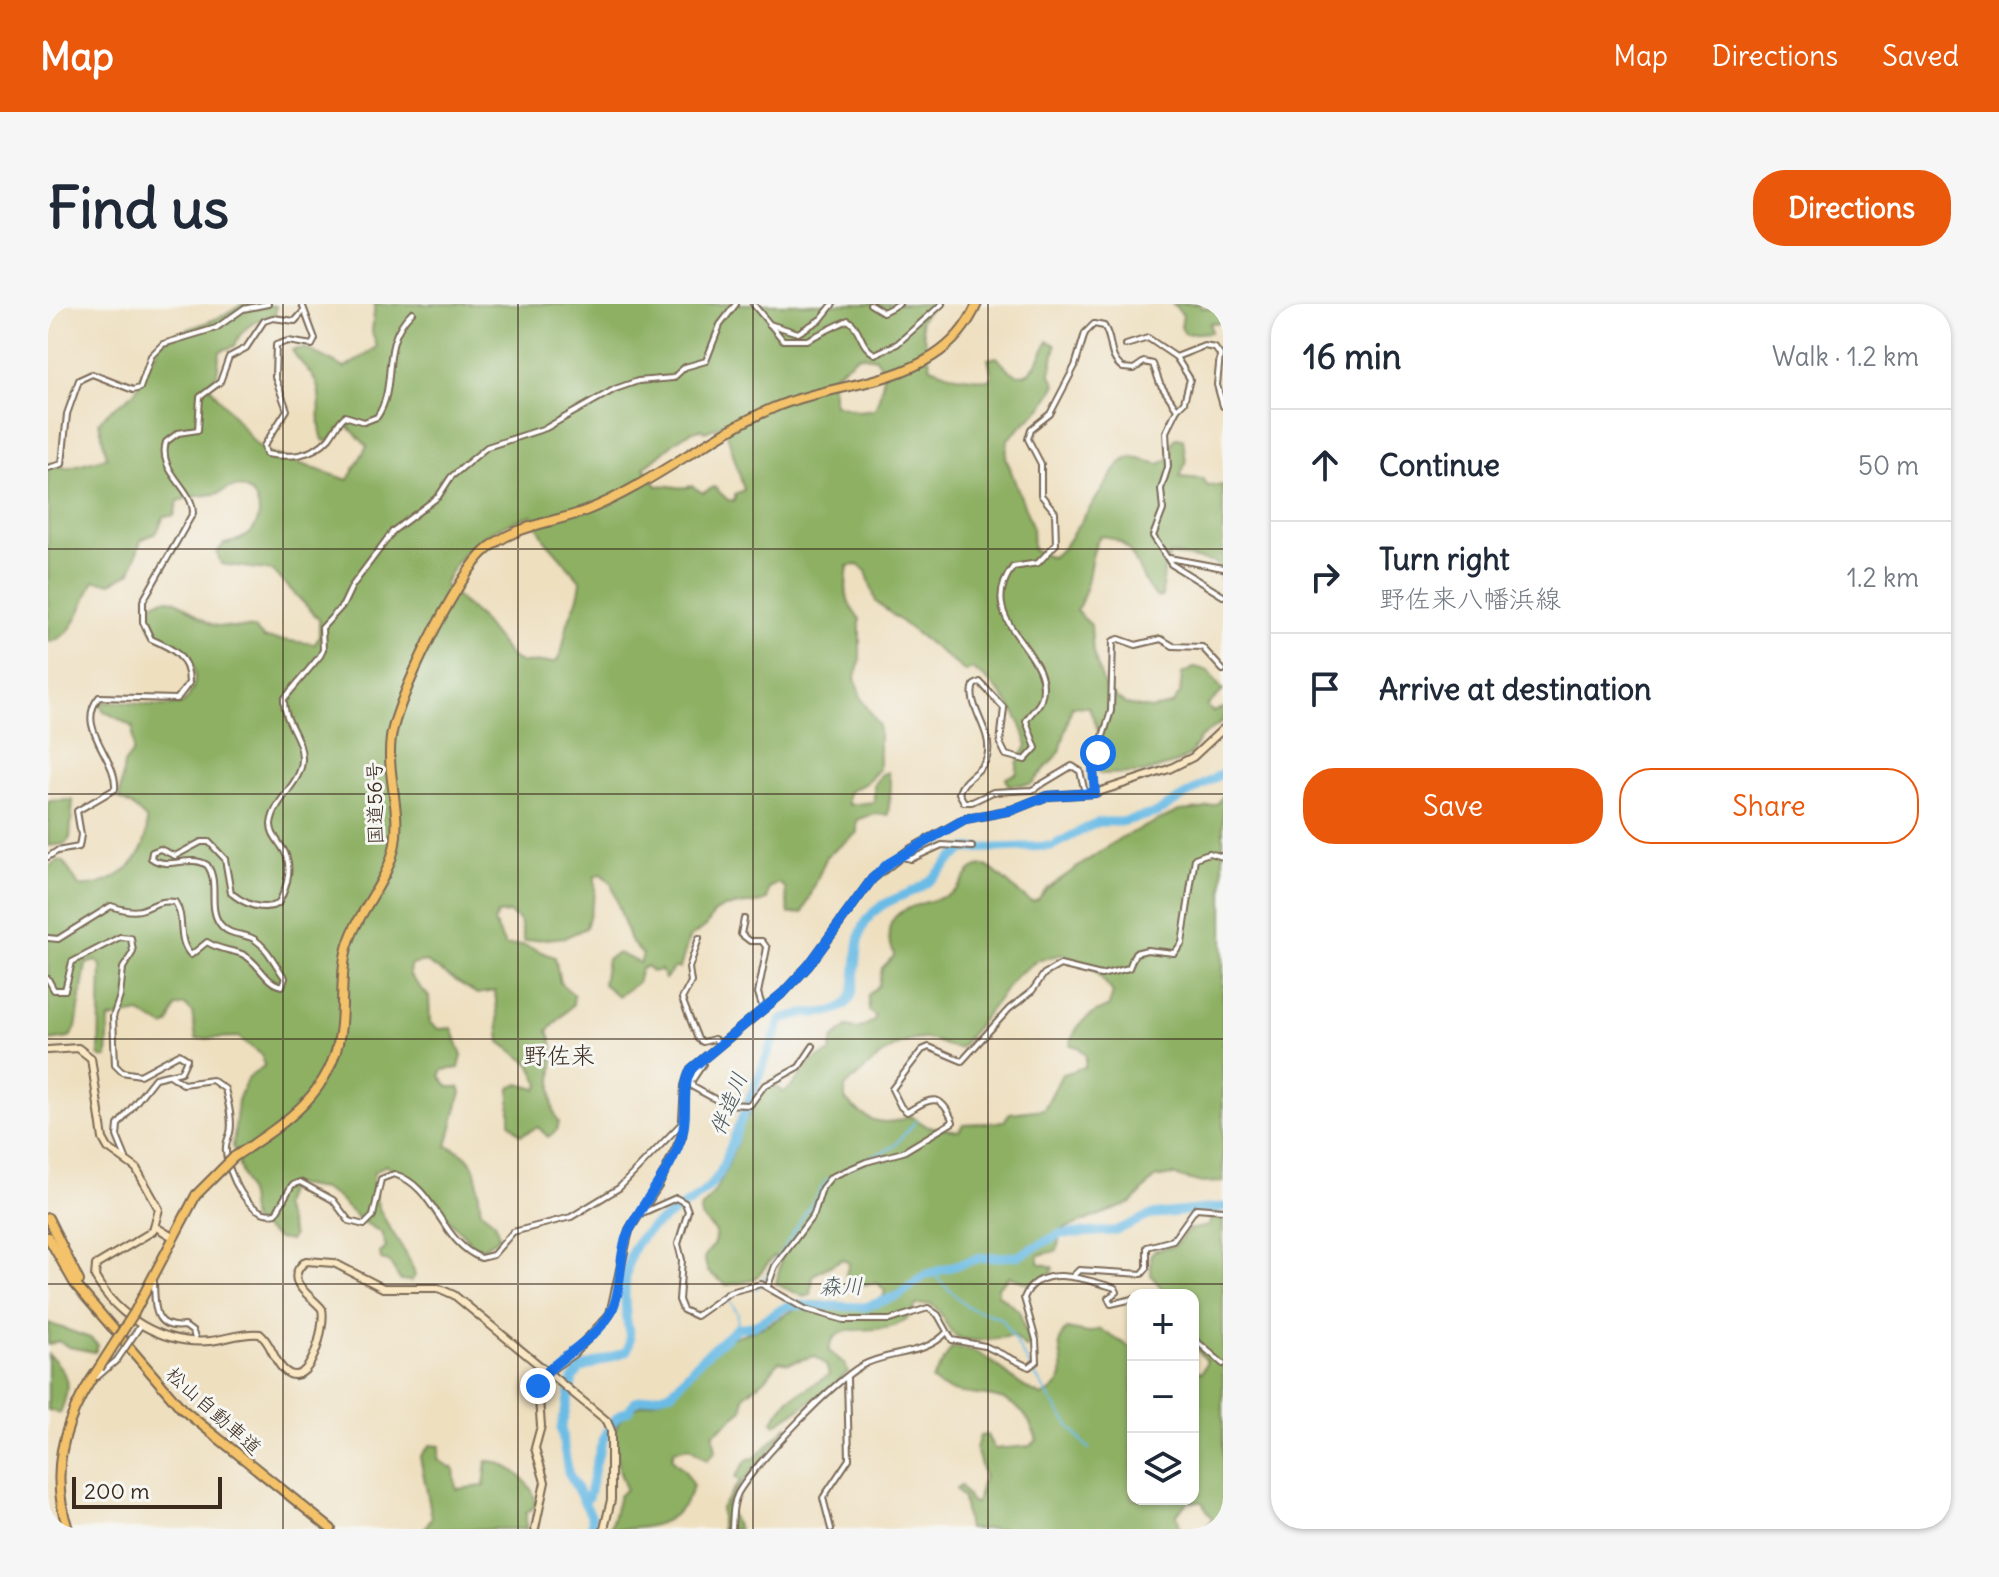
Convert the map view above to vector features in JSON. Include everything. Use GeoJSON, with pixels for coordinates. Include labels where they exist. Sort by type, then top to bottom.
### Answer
{"type":"FeatureCollection","features":[{"type":"Feature","properties":{"kind":"highway","name":"国道56号"},"geometry":{"type":"LineString","coordinates":[[68,1529],[57,1497],[57,1455],[72,1410],[134,1313],[171,1236],[196,1195],[234,1157],[313,1097],[334,1060],[347,949],[380,884],[395,842],[390,760],[394,720],[451,600],[483,553],[502,538],[527,526],[585,511],[614,497],[769,410],[826,389],[913,367],[954,339],[977,304]]}},
{"type":"Feature","properties":{"kind":"highway","name":"松山自動車道"},"geometry":{"type":"LineString","coordinates":[[48,1218],[91,1303]]}},
{"type":"Feature","properties":{"kind":"highway","name":"松山自動車道"},"geometry":{"type":"LineString","coordinates":[[48,1237],[66,1271],[182,1409],[331,1529]]}},
{"type":"Feature","properties":{"kind":"street"},"geometry":{"type":"LineString","coordinates":[[48,468],[62,464],[67,414],[79,380],[92,374],[133,390],[140,388],[151,356],[163,344],[216,328],[243,309],[268,304]]}},
{"type":"Feature","properties":{"kind":"street"},"geometry":{"type":"LineString","coordinates":[[302,304],[315,339],[312,345],[288,341],[276,345],[275,377],[287,410],[264,446],[266,454],[302,455],[326,441],[345,416],[364,422],[377,417],[386,397],[391,345],[399,325],[412,312]]}},
{"type":"Feature","properties":{"kind":"street"},"geometry":{"type":"LineString","coordinates":[[48,938],[58,939],[111,906],[132,914],[175,902],[180,909],[184,947],[191,955],[207,942],[222,952],[240,953],[270,982],[282,986],[285,978],[266,949],[250,937],[236,934],[220,924],[213,909],[212,871],[207,865],[193,861],[162,864],[151,858],[152,852],[160,849],[175,856],[201,842],[209,842],[225,859],[231,893],[255,906],[266,908],[278,904],[289,870],[284,849],[271,828],[272,821],[276,805],[298,775],[302,757],[285,714],[284,699],[323,650],[322,628],[343,605],[352,586],[393,531],[429,505],[451,477],[487,447],[546,428],[615,389],[638,381],[673,378],[685,367],[706,361],[720,325],[736,304]]}},
{"type":"Feature","properties":{"kind":"street"},"geometry":{"type":"LineString","coordinates":[[753,304],[783,340],[797,343],[848,320],[857,330],[865,348],[875,354],[897,344],[942,304]]}},
{"type":"Feature","properties":{"kind":"street"},"geometry":{"type":"LineString","coordinates":[[766,323],[798,333],[821,319],[833,304]]}},
{"type":"Feature","properties":{"kind":"street"},"geometry":{"type":"LineString","coordinates":[[870,304],[883,312],[891,312],[899,304]]}},
{"type":"Feature","properties":{"kind":"street"},"geometry":{"type":"LineString","coordinates":[[48,857],[57,851],[79,847],[81,835],[77,811],[115,789],[114,775],[97,740],[91,718],[90,711],[99,697],[177,699],[189,683],[181,656],[170,646],[151,639],[143,622],[143,601],[193,513],[190,499],[169,468],[166,442],[178,433],[198,430],[200,397],[220,382],[226,362],[246,348],[258,326],[273,318],[295,321],[303,312]]}},
{"type":"Feature","properties":{"kind":"street"},"geometry":{"type":"LineString","coordinates":[[1085,793],[1080,771],[1072,766],[1032,790],[993,792],[972,802],[964,802],[959,796],[961,786],[982,769],[989,751],[985,727],[971,695],[974,685],[980,682],[987,686],[1004,708],[1000,743],[1006,755],[1025,760],[1036,748],[1026,724],[1042,697],[1039,671],[1004,618],[1001,607],[1003,590],[1013,567],[1038,563],[1056,544],[1055,512],[1040,490],[1041,464],[1028,444],[1029,434],[1050,414],[1075,366],[1085,333],[1094,324],[1104,326],[1109,333],[1111,356],[1123,368],[1134,369],[1144,362],[1153,364],[1160,384],[1177,409]]}},
{"type":"Feature","properties":{"kind":"street"},"geometry":{"type":"LineString","coordinates":[[1126,345],[1148,338],[1176,357],[1190,379],[1184,402],[1177,409],[1166,432],[1168,467],[1161,489],[1163,510],[1153,531],[1167,558],[1179,570],[1223,596]]}},
{"type":"Feature","properties":{"kind":"street"},"geometry":{"type":"LineString","coordinates":[[1176,357],[1204,346],[1218,350],[1217,385],[1223,406]]}},
{"type":"Feature","properties":{"kind":"street"},"geometry":{"type":"LineString","coordinates":[[1167,558],[1223,568]]}},
{"type":"Feature","properties":{"kind":"street"},"geometry":{"type":"LineString","coordinates":[[1095,793],[1095,761],[1111,711],[1113,641],[1119,639],[1136,645],[1161,639],[1173,646],[1202,647],[1223,670]]}},
{"type":"Feature","properties":{"kind":"street"},"geometry":{"type":"LineString","coordinates":[[535,1529],[545,1482],[535,1448],[541,1426],[538,1386],[548,1369],[573,1354],[610,1314],[616,1299],[624,1243],[671,1163],[685,1121],[686,1079],[701,1060],[764,1011],[809,965],[872,879],[901,855],[965,819],[1012,810],[1047,796],[1095,793],[1183,762],[1223,729]]}},
{"type":"Feature","properties":{"kind":"street"},"geometry":{"type":"LineString","coordinates":[[901,855],[911,859],[942,845],[972,847]]}},
{"type":"Feature","properties":{"kind":"street"},"geometry":{"type":"LineString","coordinates":[[768,1286],[775,1266],[814,1214],[822,1188],[831,1177],[866,1162],[903,1152],[953,1122],[935,1099],[922,1102],[907,1112],[893,1094],[894,1086],[922,1050],[929,1047],[962,1061],[1052,968],[1072,966],[1101,975],[1129,968],[1135,953],[1147,950],[1174,953],[1182,943],[1195,858],[1209,853],[1223,857]]}},
{"type":"Feature","properties":{"kind":"street"},"geometry":{"type":"LineString","coordinates":[[744,919],[741,934],[750,941],[762,941],[767,948],[758,993],[764,1011]]}},
{"type":"Feature","properties":{"kind":"street"},"geometry":{"type":"LineString","coordinates":[[48,979],[54,990],[65,990],[72,962],[120,937],[131,938],[133,952],[123,968],[122,990],[113,1017],[115,1065],[122,1072],[140,1075],[172,1056],[184,1055],[188,1063],[185,1069],[155,1078],[118,1125],[117,1136],[126,1158],[159,1209],[156,1227],[125,1249],[102,1260],[94,1271],[113,1304],[156,1332],[196,1341],[260,1334],[270,1342],[284,1370],[299,1373],[312,1360],[324,1318],[317,1303],[300,1290],[299,1270],[306,1261],[323,1260],[383,1288],[446,1291],[597,1410],[611,1430],[611,1500],[604,1529]]}},
{"type":"Feature","properties":{"kind":"street"},"geometry":{"type":"LineString","coordinates":[[699,938],[689,968],[691,982],[682,999],[698,1039],[703,1042],[714,1039],[722,1044]]}},
{"type":"Feature","properties":{"kind":"street"},"geometry":{"type":"LineString","coordinates":[[701,1060],[703,1064],[691,1082],[693,1087],[724,1104],[748,1105],[764,1086],[799,1067],[813,1046]]}},
{"type":"Feature","properties":{"kind":"street"},"geometry":{"type":"LineString","coordinates":[[48,1050],[78,1048],[91,1058],[103,1139],[108,1148],[126,1158]]}},
{"type":"Feature","properties":{"kind":"street"},"geometry":{"type":"LineString","coordinates":[[170,1075],[183,1084],[212,1080],[225,1089],[231,1125],[226,1145],[229,1168],[256,1209],[276,1213],[292,1185],[300,1182],[333,1200],[349,1221],[364,1225],[373,1216],[381,1179],[394,1174],[418,1189],[450,1236],[481,1258],[493,1255],[513,1232],[571,1217],[619,1188],[679,1123],[685,1121]]}},
{"type":"Feature","properties":{"kind":"street"},"geometry":{"type":"LineString","coordinates":[[640,1214],[676,1198],[685,1203],[688,1211],[678,1244],[682,1260],[679,1300],[689,1314],[702,1313],[730,1292],[747,1285],[768,1286],[805,1309],[844,1320],[890,1320],[928,1308],[943,1322],[952,1340],[985,1346],[1021,1365],[1034,1364],[1038,1350],[1024,1304],[1025,1294],[1055,1275],[1115,1288],[1117,1292],[1108,1298],[1111,1304],[1127,1300]]}},
{"type":"Feature","properties":{"kind":"street"},"geometry":{"type":"LineString","coordinates":[[1072,1277],[1079,1270],[1142,1274],[1147,1268],[1147,1247],[1173,1240],[1196,1208],[1223,1210]]}},
{"type":"Feature","properties":{"kind":"street"},"geometry":{"type":"LineString","coordinates":[[156,1227],[171,1236]]}},
{"type":"Feature","properties":{"kind":"street"},"geometry":{"type":"LineString","coordinates":[[153,1276],[155,1313],[160,1323],[167,1327],[185,1326],[193,1332],[196,1341]]}},
{"type":"Feature","properties":{"kind":"street"},"geometry":{"type":"LineString","coordinates":[[90,1380],[117,1360],[141,1325]]}},
{"type":"Feature","properties":{"kind":"street"},"geometry":{"type":"LineString","coordinates":[[732,1529],[732,1509],[738,1493],[803,1417],[861,1366],[925,1347],[946,1333]]}},
{"type":"Feature","properties":{"kind":"street"},"geometry":{"type":"LineString","coordinates":[[1199,1343],[1223,1364]]}},
{"type":"Feature","properties":{"kind":"street"},"geometry":{"type":"LineString","coordinates":[[831,1529],[823,1498],[849,1459],[847,1378]]}},
{"type":"Feature","properties":{"kind":"green space"},"geometry":{"type":"Polygon","coordinates":[[[242,304],[276,306],[275,315],[250,325],[235,346],[220,351],[217,374],[208,384],[256,444],[272,454],[348,480],[367,446],[346,424],[328,442],[323,440],[318,387],[292,350],[305,348],[345,368],[377,347],[372,332],[375,304],[934,304],[920,320],[931,367],[955,376],[989,380],[992,375],[988,359],[997,357],[1007,368],[1022,375],[1033,368],[1048,341],[1056,345],[1050,373],[1056,384],[1044,405],[1008,439],[1006,458],[1032,526],[1033,550],[1052,557],[1063,548],[1120,463],[1131,457],[1160,464],[1171,457],[1172,443],[1176,438],[1183,439],[1186,462],[1180,477],[1203,479],[1207,486],[1223,485],[1223,587],[1216,563],[1170,554],[1164,568],[1162,596],[1158,598],[1123,544],[1100,536],[1085,592],[1076,611],[1091,625],[1093,653],[1106,690],[1125,704],[1151,709],[1172,705],[1180,694],[1182,674],[1196,667],[1208,671],[1223,691],[1207,706],[1213,712],[1223,708],[1223,721],[1200,738],[1190,755],[1176,763],[1144,773],[1100,774],[1096,769],[1103,744],[1089,707],[1072,706],[1060,752],[1031,784],[1008,785],[1006,778],[1017,773],[1017,764],[1027,746],[1020,724],[1007,702],[972,669],[966,672],[876,602],[866,571],[858,565],[848,566],[847,594],[851,607],[860,619],[860,661],[855,678],[862,700],[879,725],[879,769],[866,783],[848,792],[848,805],[874,802],[874,784],[888,772],[891,786],[888,815],[873,814],[857,820],[857,833],[827,856],[803,913],[789,914],[785,888],[779,883],[769,888],[767,900],[724,907],[689,938],[680,968],[674,968],[665,979],[661,970],[652,972],[647,966],[641,969],[637,983],[618,996],[603,984],[607,959],[618,953],[640,963],[643,955],[630,941],[611,883],[601,874],[595,876],[595,894],[586,928],[566,937],[524,941],[520,921],[509,913],[497,914],[494,922],[505,946],[523,945],[555,957],[560,983],[574,995],[573,1004],[548,1031],[553,1054],[552,1100],[559,1122],[557,1130],[548,1137],[538,1127],[521,1135],[510,1123],[510,1087],[519,1084],[537,1089],[540,1084],[530,1064],[500,1042],[495,991],[477,994],[426,962],[410,965],[409,975],[429,997],[430,1023],[439,1029],[452,1028],[462,1056],[459,1068],[443,1070],[440,1076],[449,1087],[459,1087],[461,1092],[447,1146],[459,1151],[472,1164],[478,1181],[481,1211],[495,1222],[499,1237],[482,1249],[472,1244],[414,1183],[386,1165],[374,1172],[373,1187],[382,1213],[410,1263],[415,1276],[411,1281],[400,1280],[389,1262],[381,1260],[380,1253],[386,1248],[381,1232],[361,1221],[323,1189],[289,1184],[282,1206],[293,1236],[290,1241],[278,1239],[252,1221],[249,1197],[233,1147],[238,1100],[247,1079],[264,1066],[262,1055],[238,1037],[196,1039],[192,1012],[185,1005],[176,1007],[169,1025],[164,1027],[140,1013],[109,1019],[107,1057],[103,1058],[99,1055],[101,965],[95,961],[86,964],[76,1028],[69,1038],[48,1041],[48,867],[58,860],[64,862],[79,886],[105,882],[128,868],[137,858],[147,833],[146,819],[119,799],[124,764],[133,752],[133,727],[104,711],[99,703],[182,704],[194,683],[190,658],[149,626],[151,605],[160,600],[176,601],[214,625],[254,628],[264,638],[315,644],[319,637],[319,619],[273,571],[221,564],[217,553],[224,544],[241,539],[251,531],[259,511],[251,494],[243,488],[233,487],[178,501],[174,516],[164,516],[157,532],[141,540],[131,572],[111,583],[94,581],[72,626],[58,639],[48,642],[48,463],[66,468],[107,457],[99,422],[136,390],[158,344],[242,304]],[[859,355],[831,377],[834,404],[859,411],[875,409],[882,389],[882,371],[876,358],[859,355]],[[724,424],[705,432],[701,429],[685,435],[644,467],[657,486],[692,486],[703,493],[714,487],[728,500],[735,501],[735,494],[744,490],[724,424]],[[532,515],[479,539],[460,558],[444,585],[481,619],[511,657],[522,663],[556,662],[581,581],[545,540],[532,515]]]}},
{"type":"Feature","properties":{"kind":"green space"},"geometry":{"type":"Polygon","coordinates":[[[1173,304],[1200,304],[1201,307],[1219,310],[1223,322],[1210,323],[1211,332],[1185,334],[1181,327],[1183,315],[1173,304]]]}},
{"type":"Feature","properties":{"kind":"green space"},"geometry":{"type":"Polygon","coordinates":[[[1223,795],[1223,1182],[1202,1183],[1172,1175],[1155,1178],[1132,1203],[1061,1230],[1057,1251],[1039,1255],[1039,1263],[1053,1267],[1052,1273],[1029,1284],[1009,1276],[998,1287],[998,1294],[1019,1311],[1030,1346],[1026,1348],[1014,1336],[962,1339],[949,1329],[940,1312],[931,1304],[916,1305],[907,1318],[895,1326],[854,1330],[833,1339],[829,1351],[845,1364],[848,1372],[828,1390],[775,1425],[772,1422],[789,1399],[829,1375],[826,1365],[815,1356],[789,1363],[779,1361],[768,1376],[744,1396],[743,1410],[713,1434],[716,1451],[707,1460],[689,1447],[674,1450],[672,1459],[685,1471],[693,1486],[687,1500],[671,1518],[649,1526],[610,1529],[619,1496],[626,1489],[614,1438],[623,1416],[642,1404],[676,1391],[711,1347],[767,1325],[806,1303],[819,1302],[863,1310],[880,1302],[885,1291],[878,1283],[849,1286],[846,1274],[849,1263],[842,1259],[813,1275],[811,1295],[804,1297],[776,1284],[781,1261],[774,1256],[754,1280],[727,1285],[708,1272],[704,1258],[714,1243],[716,1232],[701,1217],[701,1209],[723,1177],[745,1117],[749,1116],[760,1092],[773,1085],[783,1092],[789,1089],[807,1067],[830,1053],[833,1039],[847,1027],[858,1029],[874,1021],[875,1016],[869,1011],[868,995],[879,985],[882,968],[894,956],[889,927],[894,918],[911,907],[952,893],[969,873],[984,866],[1027,899],[1032,902],[1038,900],[1046,889],[1120,838],[1179,811],[1217,804],[1223,795]],[[1063,954],[1038,960],[1017,975],[960,1048],[929,1039],[901,1044],[881,1056],[845,1087],[845,1099],[874,1120],[891,1122],[910,1116],[927,1126],[959,1131],[963,1124],[1004,1121],[1010,1113],[1044,1109],[1062,1074],[1085,1067],[1086,1056],[1079,1047],[1070,1045],[1079,1025],[1109,1006],[1113,992],[1093,968],[1063,954]]]}},
{"type":"Feature","properties":{"kind":"green space"},"geometry":{"type":"Polygon","coordinates":[[[73,800],[70,838],[65,844],[48,846],[48,801],[73,800]]]}},
{"type":"Feature","properties":{"kind":"green space"},"geometry":{"type":"Polygon","coordinates":[[[1211,1214],[1223,1215],[1223,1529],[1205,1529],[1212,1518],[1199,1502],[1199,1371],[1202,1372],[1207,1361],[1199,1352],[1199,1289],[1162,1289],[1151,1275],[1151,1254],[1155,1250],[1175,1246],[1188,1230],[1209,1226],[1211,1214]]]}},
{"type":"Feature","properties":{"kind":"green space"},"geometry":{"type":"Polygon","coordinates":[[[48,1323],[90,1338],[98,1345],[95,1352],[69,1347],[58,1341],[48,1345],[48,1323]]]}},
{"type":"Feature","properties":{"kind":"green space"},"geometry":{"type":"Polygon","coordinates":[[[1067,1329],[1088,1333],[1100,1329],[1127,1345],[1127,1505],[1184,1505],[1177,1514],[1180,1529],[968,1529],[963,1499],[956,1489],[961,1486],[970,1502],[976,1503],[984,1477],[976,1448],[980,1436],[987,1435],[994,1449],[1030,1446],[1037,1440],[1028,1420],[1016,1407],[988,1396],[944,1388],[932,1380],[952,1347],[980,1354],[1018,1383],[1042,1396],[1061,1380],[1060,1345],[1067,1329]]]}},
{"type":"Feature","properties":{"kind":"green space"},"geometry":{"type":"Polygon","coordinates":[[[48,1354],[61,1368],[66,1381],[66,1396],[60,1413],[48,1410],[48,1354]]]}},
{"type":"Feature","properties":{"kind":"green space"},"geometry":{"type":"Polygon","coordinates":[[[787,1426],[788,1429],[744,1480],[726,1507],[739,1529],[721,1529],[721,1508],[740,1481],[735,1477],[748,1459],[755,1458],[787,1426]]]}},
{"type":"Feature","properties":{"kind":"green space"},"geometry":{"type":"Polygon","coordinates":[[[430,1445],[440,1446],[438,1460],[454,1469],[456,1489],[484,1486],[487,1461],[503,1465],[520,1476],[535,1498],[535,1506],[526,1513],[526,1529],[424,1529],[432,1517],[420,1457],[430,1445]]]}},
{"type":"Feature","properties":{"kind":"waterway","name":"伴造川"},"geometry":{"type":"LineString","coordinates":[[592,1529],[592,1517],[568,1472],[561,1428],[573,1379],[580,1369],[627,1351],[630,1337],[625,1293],[630,1257],[646,1232],[697,1197],[720,1173],[781,1021],[797,1015],[839,1009],[846,1004],[853,990],[860,936],[869,917],[884,904],[928,882],[965,849],[1052,846],[1098,822],[1121,822],[1156,813],[1223,773]]}},
{"type":"Feature","properties":{"kind":"waterway"},"geometry":{"type":"LineString","coordinates":[[848,1168],[893,1147],[917,1120]]}},
{"type":"Feature","properties":{"kind":"waterway"},"geometry":{"type":"LineString","coordinates":[[752,1288],[758,1288],[828,1178]]}},
{"type":"Feature","properties":{"kind":"waterway","name":"森川"},"geometry":{"type":"LineString","coordinates":[[584,1500],[588,1498],[600,1447],[611,1424],[635,1401],[672,1392],[701,1359],[737,1328],[753,1326],[789,1305],[865,1307],[898,1296],[925,1275],[980,1258],[1018,1256],[1060,1234],[1115,1231],[1151,1215],[1223,1207]]}},
{"type":"Feature","properties":{"kind":"waterway"},"geometry":{"type":"LineString","coordinates":[[933,1274],[967,1307],[1001,1318],[1052,1402],[1089,1449]]}},
{"type":"Feature","properties":{"kind":"waterway"},"geometry":{"type":"LineString","coordinates":[[737,1328],[738,1314],[728,1298],[741,1291]]}},
{"type":"Feature","properties":{"kind":"district","name":"野佐来"},"geometry":{"type":"Point","coordinates":[559,1056]}},
{"type":"Feature","properties":{"kind":"route"},"geometry":{"type":"LineString","coordinates":[[538,1386],[540,1377],[548,1369],[573,1354],[610,1314],[616,1299],[624,1243],[629,1230],[671,1163],[682,1136],[685,1086],[691,1069],[784,992],[809,965],[872,879],[889,863],[932,835],[965,819],[1012,810],[1047,796],[1095,793],[1093,768],[1098,753]]}}]}
